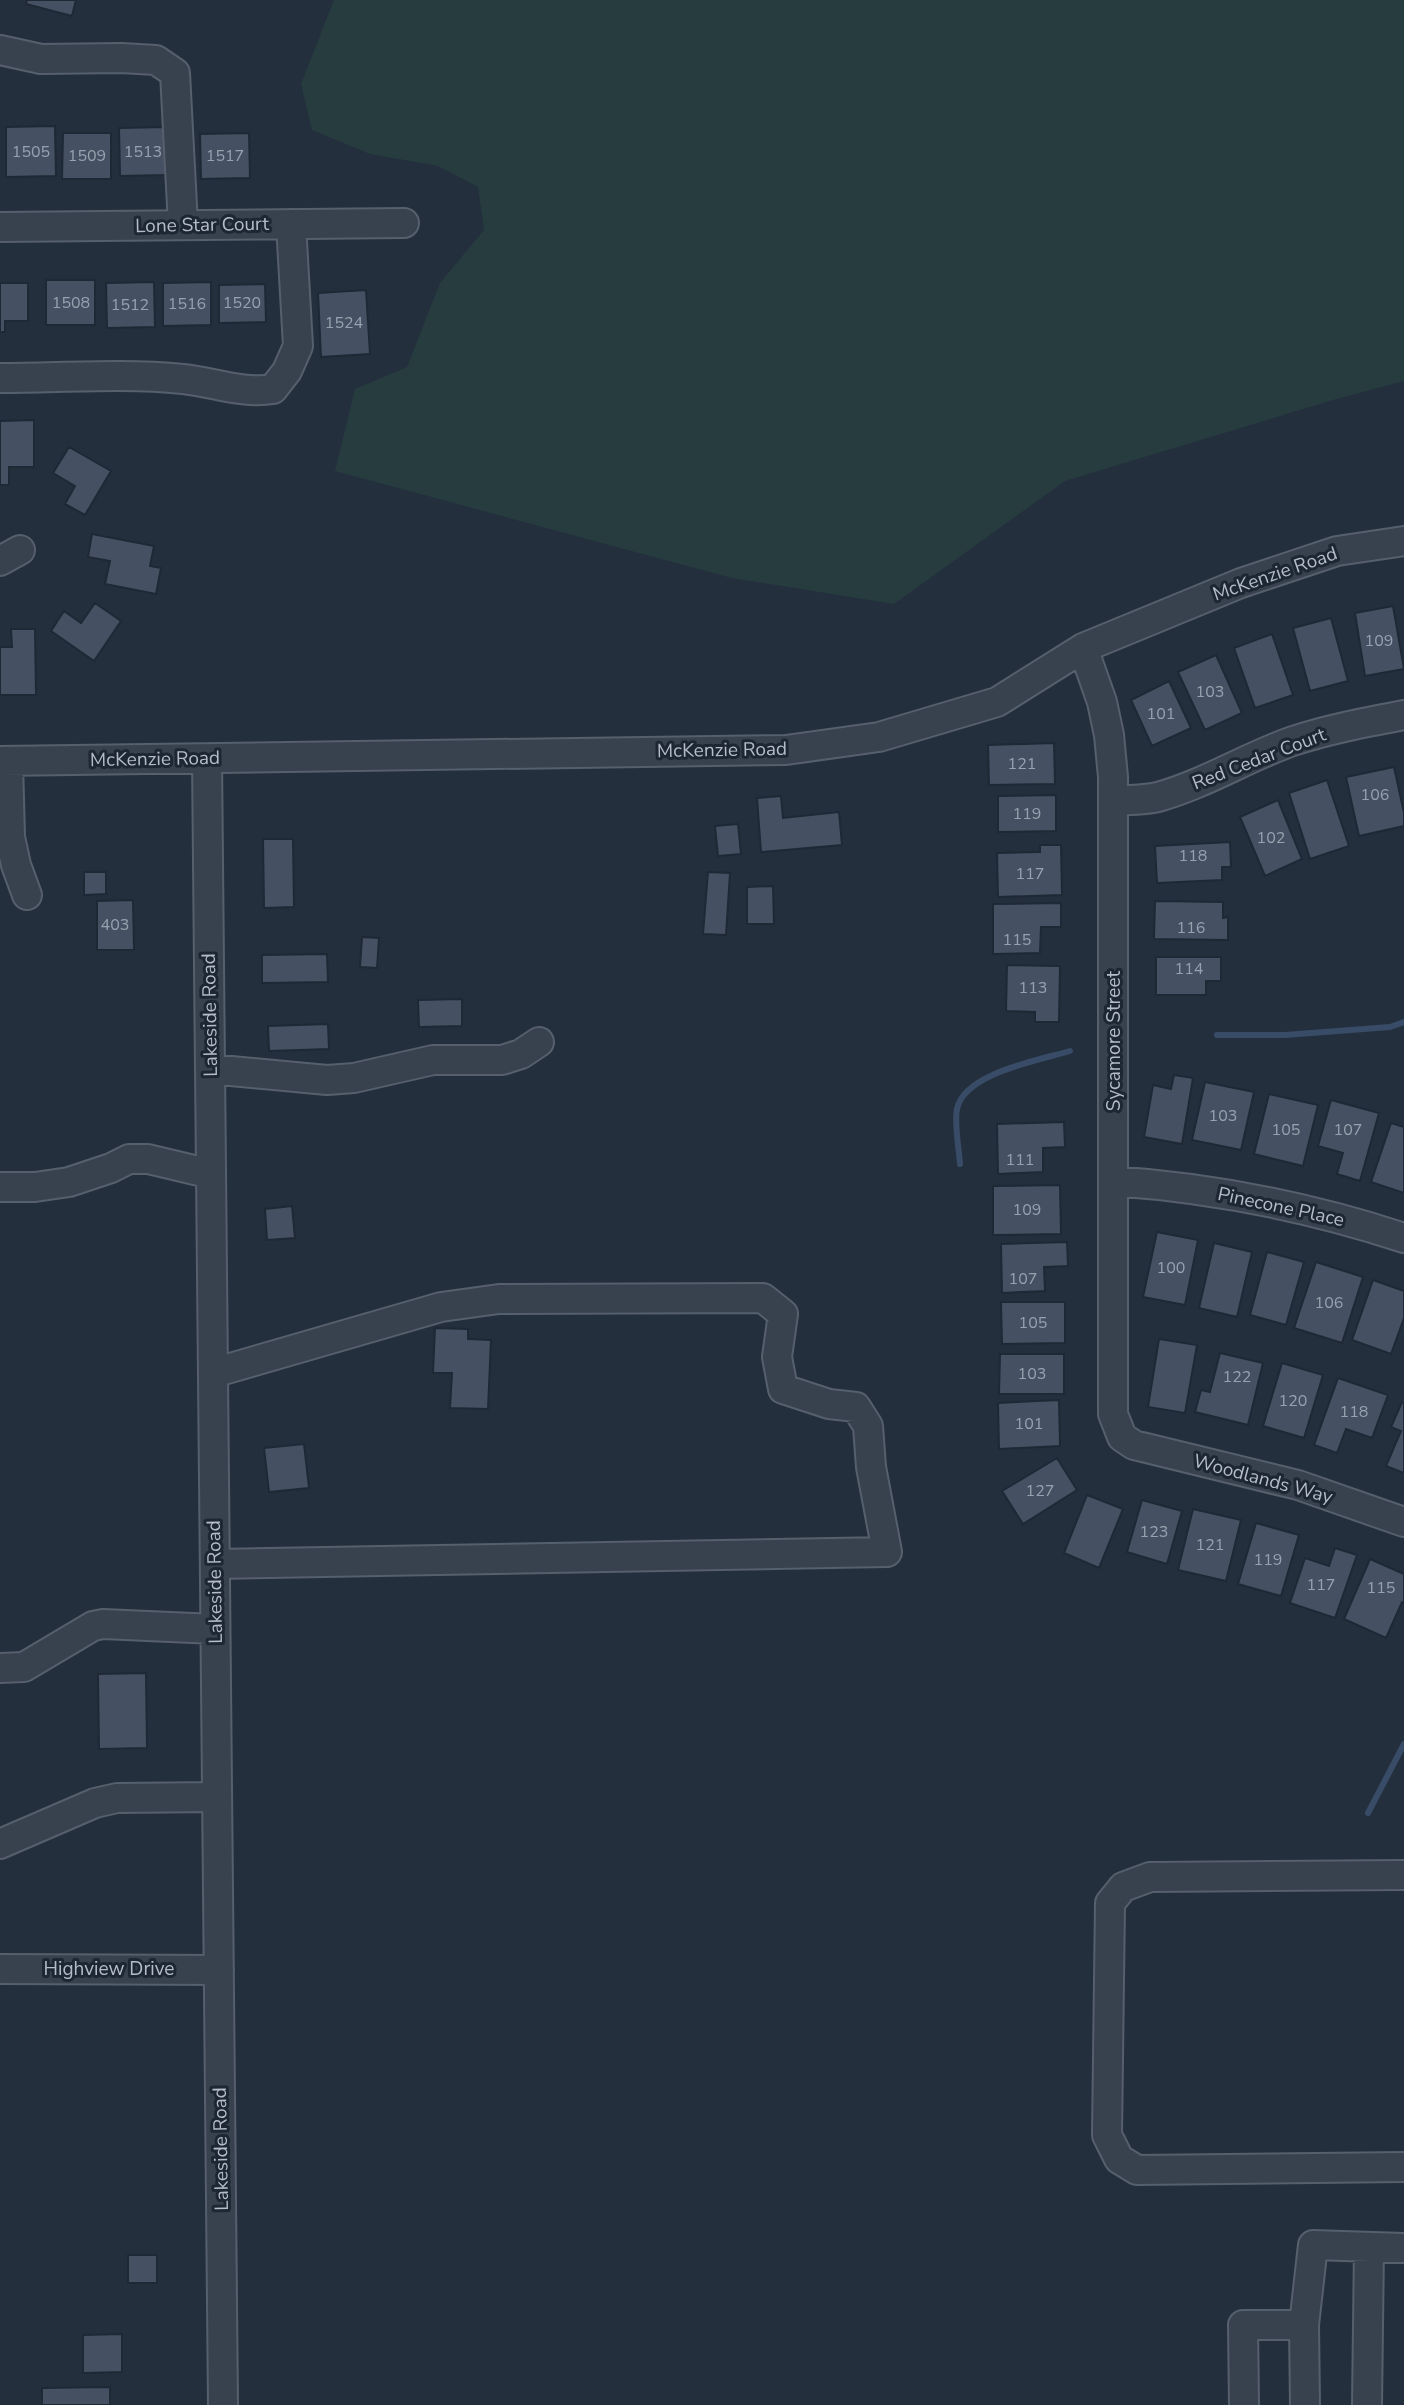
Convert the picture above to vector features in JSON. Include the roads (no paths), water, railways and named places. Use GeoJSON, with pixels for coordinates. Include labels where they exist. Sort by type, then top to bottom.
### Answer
{"type":"FeatureCollection","features":[{"type":"Feature","properties":{"kind":"street"},"geometry":{"type":"LineString","coordinates":[[0,50],[41,59],[156,60],[175,74],[183,225]]}},
{"type":"Feature","properties":{"kind":"street","name":"Lone Star Court"},"geometry":{"type":"LineString","coordinates":[[0,227],[404,223]]}},
{"type":"Feature","properties":{"kind":"street"},"geometry":{"type":"LineString","coordinates":[[0,378],[138,377],[184,379],[227,388],[260,391],[273,389],[287,371],[298,346],[290,224]]}},
{"type":"Feature","properties":{"kind":"street","name":"McKenzie Road"},"geometry":{"type":"LineString","coordinates":[[4,761],[786,750],[879,737],[997,702],[1083,648],[1241,583],[1336,551],[1404,541]]}},
{"type":"Feature","properties":{"kind":"street","name":"Sycamore Street"},"geometry":{"type":"LineString","coordinates":[[1083,648],[1102,702],[1110,735],[1114,801],[1112,1394],[1113,1414],[1122,1437]]}},
{"type":"Feature","properties":{"kind":"street","name":"Red Cedar Court"},"geometry":{"type":"LineString","coordinates":[[1114,801],[1155,797],[1203,782],[1250,758],[1294,741],[1359,723],[1404,715]]}},
{"type":"Feature","properties":{"kind":"street","name":"Lakeside Road"},"geometry":{"type":"LineString","coordinates":[[207,759],[223,2405]]}},
{"type":"Feature","properties":{"kind":"street"},"geometry":{"type":"LineString","coordinates":[[4,761],[10,837],[27,895]]}},
{"type":"Feature","properties":{"kind":"street"},"geometry":{"type":"LineString","coordinates":[[210,1069],[327,1080],[354,1078],[433,1060],[502,1060],[521,1054],[539,1042]]}},
{"type":"Feature","properties":{"kind":"street"},"geometry":{"type":"LineString","coordinates":[[0,1187],[35,1187],[69,1182],[129,1159],[148,1159],[211,1174]]}},
{"type":"Feature","properties":{"kind":"street","name":"Pinecone Place"},"geometry":{"type":"LineString","coordinates":[[1114,1181],[1159,1184],[1251,1197],[1404,1238]]}},
{"type":"Feature","properties":{"kind":"street"},"geometry":{"type":"LineString","coordinates":[[213,1373],[441,1307],[499,1299],[763,1298],[783,1314],[778,1357],[783,1390],[829,1404],[856,1407],[868,1426],[871,1467],[887,1552],[215,1564]]}},
{"type":"Feature","properties":{"kind":"street","name":"Woodlands Way"},"geometry":{"type":"LineString","coordinates":[[1122,1437],[1134,1445],[1160,1453],[1298,1485],[1404,1522]]}},
{"type":"Feature","properties":{"kind":"street"},"geometry":{"type":"LineString","coordinates":[[0,1668],[24,1667],[93,1626],[215,1629]]}},
{"type":"Feature","properties":{"kind":"street"},"geometry":{"type":"LineString","coordinates":[[0,1844],[95,1803],[117,1798],[217,1797]]}},
{"type":"Feature","properties":{"kind":"street"},"geometry":{"type":"LineString","coordinates":[[1404,1875],[1150,1877],[1123,1887],[1110,1903],[1107,2135],[1119,2160],[1136,2170],[1404,2168]]}},
{"type":"Feature","properties":{"kind":"street","name":"Highview Drive"},"geometry":{"type":"LineString","coordinates":[[0,1969],[219,1970]]}},
{"type":"Feature","properties":{"kind":"street"},"geometry":{"type":"LineString","coordinates":[[1305,2405],[1304,2325],[1313,2245],[1404,2248]]}},
{"type":"Feature","properties":{"kind":"street"},"geometry":{"type":"LineString","coordinates":[[1367,2405],[1369,2247]]}},
{"type":"Feature","properties":{"kind":"street"},"geometry":{"type":"LineString","coordinates":[[1244,2405],[1243,2325],[1304,2325]]}},
{"type":"Feature","properties":{"kind":"waterway"},"geometry":{"type":"LineString","coordinates":[[1217,1035],[1285,1035],[1390,1027],[1404,1022]]}},
{"type":"Feature","properties":{"kind":"waterway"},"geometry":{"type":"LineString","coordinates":[[960,1164],[956,1115],[963,1097],[973,1086],[1005,1070],[1070,1051]]}},
{"type":"Feature","properties":{"kind":"waterway"},"geometry":{"type":"LineString","coordinates":[[1368,1813],[1404,1744]]}}]}
